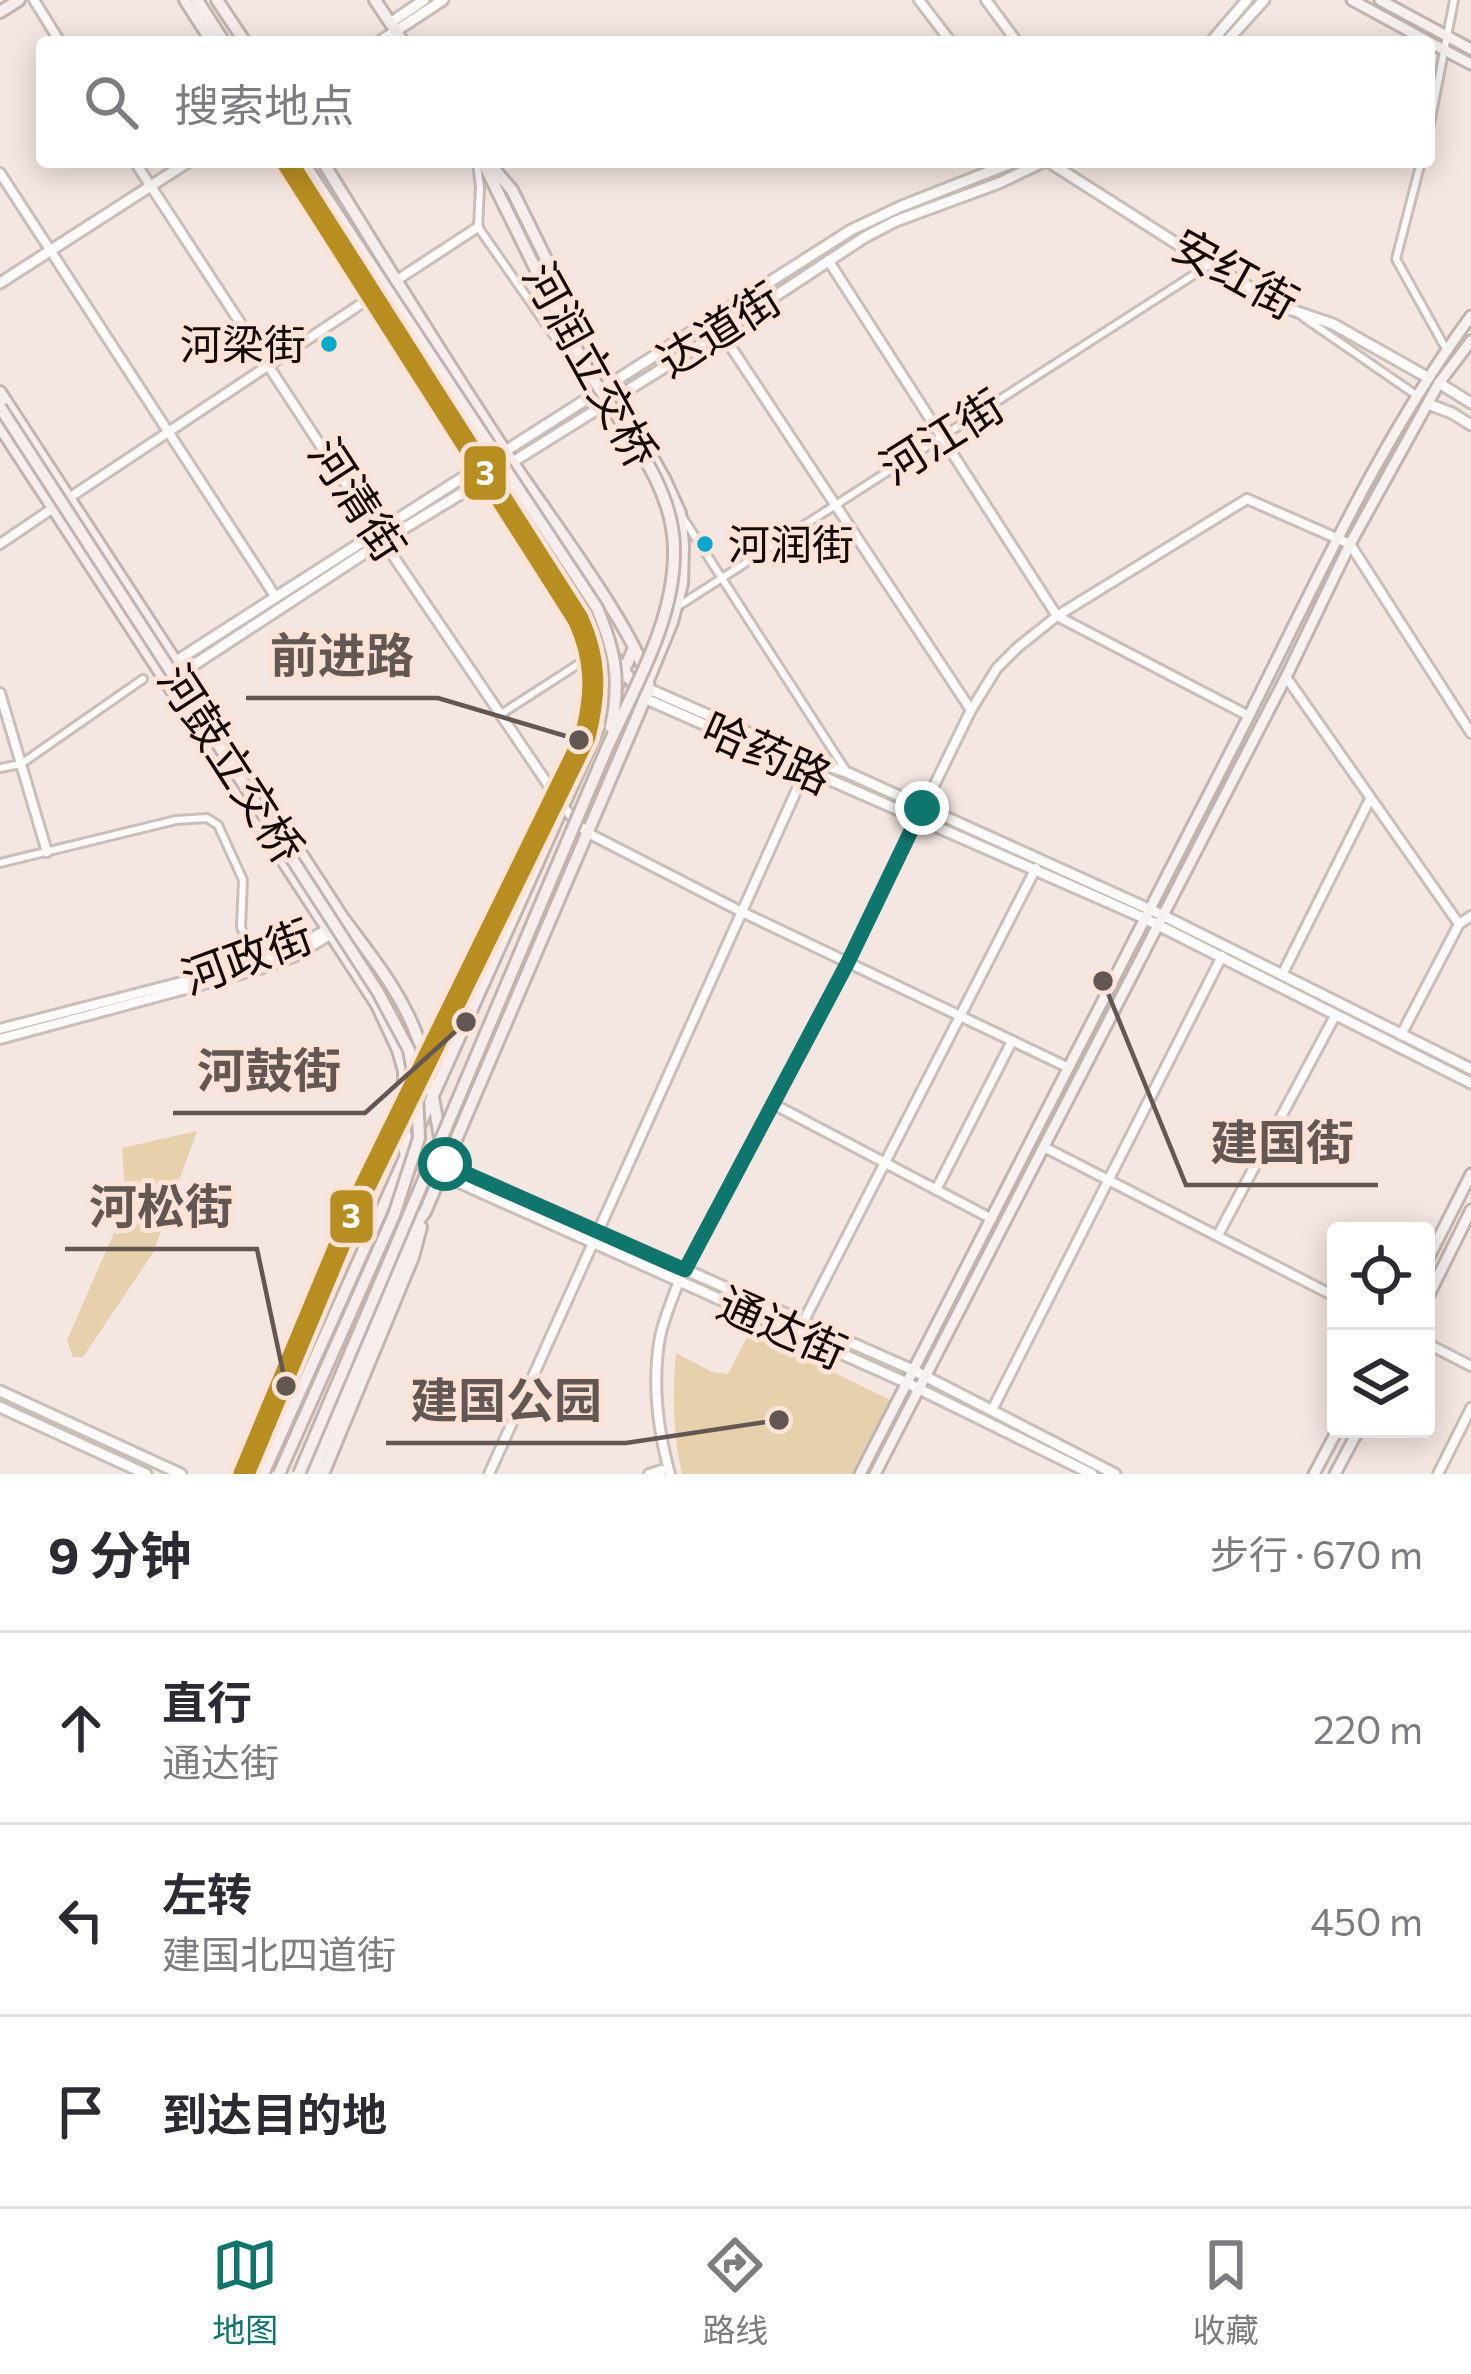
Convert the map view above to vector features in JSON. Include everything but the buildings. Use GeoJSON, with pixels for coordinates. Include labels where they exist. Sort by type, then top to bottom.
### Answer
{"type":"FeatureCollection","features":[{"type":"Feature","properties":{"kind":"highway"},"geometry":{"type":"LineString","coordinates":[[0,12],[19,0]]}},
{"type":"Feature","properties":{"kind":"highway"},"geometry":{"type":"LineString","coordinates":[[184,0],[208,36]]}},
{"type":"Feature","properties":{"kind":"highway"},"geometry":{"type":"LineString","coordinates":[[197,0],[220,36]]}},
{"type":"Feature","properties":{"kind":"highway"},"geometry":{"type":"LineString","coordinates":[[217,0],[241,36]]}},
{"type":"Feature","properties":{"kind":"highway"},"geometry":{"type":"LineString","coordinates":[[375,0],[396,32]]}},
{"type":"Feature","properties":{"kind":"highway","name":"哈药路"},"geometry":{"type":"LineString","coordinates":[[294,168],[605,647],[624,671],[647,688]]}},
{"type":"Feature","properties":{"kind":"highway"},"geometry":{"type":"LineString","coordinates":[[299,1474],[607,748],[617,680],[611,643],[597,608],[307,168]]}},
{"type":"Feature","properties":{"kind":"highway"},"geometry":{"type":"LineString","coordinates":[[327,168],[605,600],[634,648],[647,688]]}},
{"type":"Feature","properties":{"kind":"highway","name":"河润立交桥"},"geometry":{"type":"LineString","coordinates":[[485,168],[586,367],[659,488],[670,525],[674,565],[663,621],[607,748]]}},
{"type":"Feature","properties":{"kind":"highway"},"geometry":{"type":"LineString","coordinates":[[323,1474],[413,1257],[425,1212],[647,688],[677,607],[683,572],[680,513],[665,480],[612,389],[512,190],[488,168]]}},
{"type":"Feature","properties":{"kind":"highway"},"geometry":{"type":"LineString","coordinates":[[0,392],[408,1014],[433,1097],[443,1170]]}},
{"type":"Feature","properties":{"kind":"highway","name":"河鼓立交桥"},"geometry":{"type":"LineString","coordinates":[[0,407],[379,992],[410,1050],[419,1138],[394,1214],[279,1474]]}},
{"type":"Feature","properties":{"kind":"highway"},"geometry":{"type":"LineString","coordinates":[[0,427],[376,1005],[404,1071],[405,1157]]}},
{"type":"Feature","properties":{"kind":"highway"},"geometry":{"type":"LineString","coordinates":[[263,1474],[634,648]]}},
{"type":"Feature","properties":{"kind":"highway"},"geometry":{"type":"LineString","coordinates":[[418,1040],[442,1048],[460,1041]]}},
{"type":"Feature","properties":{"kind":"highway"},"geometry":{"type":"LineString","coordinates":[[312,1474],[425,1212]]}},
{"type":"Feature","properties":{"kind":"main road"},"geometry":{"type":"LineString","coordinates":[[396,32],[424,0]]}},
{"type":"Feature","properties":{"kind":"main road"},"geometry":{"type":"LineString","coordinates":[[396,32],[443,0]]}},
{"type":"Feature","properties":{"kind":"main road"},"geometry":{"type":"LineString","coordinates":[[1216,36],[1247,0]]}},
{"type":"Feature","properties":{"kind":"main road"},"geometry":{"type":"LineString","coordinates":[[1231,36],[1264,0]]}},
{"type":"Feature","properties":{"kind":"main road"},"geometry":{"type":"LineString","coordinates":[[1352,0],[1418,36]]}},
{"type":"Feature","properties":{"kind":"main road"},"geometry":{"type":"LineString","coordinates":[[1380,0],[1471,49]]}},
{"type":"Feature","properties":{"kind":"main road"},"geometry":{"type":"LineString","coordinates":[[1435,45],[1471,64]]}},
{"type":"Feature","properties":{"kind":"main road"},"geometry":{"type":"LineString","coordinates":[[0,283],[179,168]]}},
{"type":"Feature","properties":{"kind":"main road","name":"达道街"},"geometry":{"type":"LineString","coordinates":[[380,536],[851,230],[999,168]]}},
{"type":"Feature","properties":{"kind":"main road","name":"达道街"},"geometry":{"type":"LineString","coordinates":[[509,456],[594,394],[721,332],[827,260],[896,221],[1033,168]]}},
{"type":"Feature","properties":{"kind":"main road","name":"安红街"},"geometry":{"type":"LineString","coordinates":[[1056,168],[1210,265],[1427,376]]}},
{"type":"Feature","properties":{"kind":"main road"},"geometry":{"type":"LineString","coordinates":[[860,1474],[1336,539],[1427,376],[1471,316]]}},
{"type":"Feature","properties":{"kind":"main road"},"geometry":{"type":"LineString","coordinates":[[875,1474],[1350,544],[1439,383],[1471,341]]}},
{"type":"Feature","properties":{"kind":"main road"},"geometry":{"type":"LineString","coordinates":[[1439,383],[1471,403]]}},
{"type":"Feature","properties":{"kind":"main road"},"geometry":{"type":"LineString","coordinates":[[1428,404],[1471,424]]}},
{"type":"Feature","properties":{"kind":"main road"},"geometry":{"type":"LineString","coordinates":[[164,676],[175,662],[275,596],[380,536]]}},
{"type":"Feature","properties":{"kind":"main road"},"geometry":{"type":"LineString","coordinates":[[164,676],[183,673],[380,536]]}},
{"type":"Feature","properties":{"kind":"main road","name":"哈药路"},"geometry":{"type":"LineString","coordinates":[[647,688],[807,765],[1282,975],[1471,1069]]}},
{"type":"Feature","properties":{"kind":"main road","name":"哈药路"},"geometry":{"type":"LineString","coordinates":[[807,765],[846,772],[1036,868],[1147,913]]}},
{"type":"Feature","properties":{"kind":"main road","name":"哈药路"},"geometry":{"type":"LineString","coordinates":[[1160,919],[1222,956],[1471,1083]]}},
{"type":"Feature","properties":{"kind":"main road","name":"通达街"},"geometry":{"type":"LineString","coordinates":[[405,1157],[685,1270],[913,1370],[1115,1474]]}},
{"type":"Feature","properties":{"kind":"main road"},"geometry":{"type":"LineString","coordinates":[[1435,1245],[1471,1174]]}},
{"type":"Feature","properties":{"kind":"main road"},"geometry":{"type":"LineString","coordinates":[[1435,1283],[1471,1210]]}},
{"type":"Feature","properties":{"kind":"main road","name":"通达街"},"geometry":{"type":"LineString","coordinates":[[594,1236],[679,1281],[907,1383],[1092,1474]]}},
{"type":"Feature","properties":{"kind":"main road"},"geometry":{"type":"LineString","coordinates":[[0,1391],[182,1474]]}},
{"type":"Feature","properties":{"kind":"main road"},"geometry":{"type":"LineString","coordinates":[[0,1407],[146,1474]]}},
{"type":"Feature","properties":{"kind":"main road"},"geometry":{"type":"LineString","coordinates":[[1314,1474],[1333,1438]]}},
{"type":"Feature","properties":{"kind":"main road"},"geometry":{"type":"LineString","coordinates":[[1335,1474],[1354,1438]]}},
{"type":"Feature","properties":{"kind":"street"},"geometry":{"type":"LineString","coordinates":[[34,0],[56,36]]}},
{"type":"Feature","properties":{"kind":"street"},"geometry":{"type":"LineString","coordinates":[[919,0],[946,36]]}},
{"type":"Feature","properties":{"kind":"street"},"geometry":{"type":"LineString","coordinates":[[986,0],[1013,36]]}},
{"type":"Feature","properties":{"kind":"street"},"geometry":{"type":"LineString","coordinates":[[1435,97],[1454,0]]}},
{"type":"Feature","properties":{"kind":"street","name":"河清街"},"geometry":{"type":"LineString","coordinates":[[139,168],[380,536],[564,808],[586,832]]}},
{"type":"Feature","properties":{"kind":"street"},"geometry":{"type":"LineString","coordinates":[[482,168],[478,227],[594,394]]}},
{"type":"Feature","properties":{"kind":"street"},"geometry":{"type":"LineString","coordinates":[[1419,168],[1396,259],[1446,350]]}},
{"type":"Feature","properties":{"kind":"street"},"geometry":{"type":"LineString","coordinates":[[0,173],[275,596]]}},
{"type":"Feature","properties":{"kind":"street"},"geometry":{"type":"LineString","coordinates":[[0,544],[478,227]]}},
{"type":"Feature","properties":{"kind":"street"},"geometry":{"type":"LineString","coordinates":[[827,260],[1057,616],[1249,716]]}},
{"type":"Feature","properties":{"kind":"street","name":"河江街"},"geometry":{"type":"LineString","coordinates":[[677,607],[1210,265]]}},
{"type":"Feature","properties":{"kind":"street"},"geometry":{"type":"LineString","coordinates":[[1289,309],[1416,395]]}},
{"type":"Feature","properties":{"kind":"street"},"geometry":{"type":"LineString","coordinates":[[721,332],[971,710]]}},
{"type":"Feature","properties":{"kind":"street"},"geometry":{"type":"LineString","coordinates":[[649,1474],[669,1471],[660,1427],[657,1361],[679,1281],[848,962],[971,710],[997,668],[1017,648],[1057,616],[1246,500],[1350,544],[1471,733]]}},
{"type":"Feature","properties":{"kind":"street"},"geometry":{"type":"LineString","coordinates":[[680,513],[846,772]]}},
{"type":"Feature","properties":{"kind":"street"},"geometry":{"type":"LineString","coordinates":[[501,714],[605,647]]}},
{"type":"Feature","properties":{"kind":"street"},"geometry":{"type":"LineString","coordinates":[[1286,677],[1459,924]]}},
{"type":"Feature","properties":{"kind":"street"},"geometry":{"type":"LineString","coordinates":[[0,768],[21,764],[143,679]]}},
{"type":"Feature","properties":{"kind":"street"},"geometry":{"type":"LineString","coordinates":[[0,693],[47,852]]}},
{"type":"Feature","properties":{"kind":"street"},"geometry":{"type":"LineString","coordinates":[[489,1474],[807,765]]}},
{"type":"Feature","properties":{"kind":"street"},"geometry":{"type":"LineString","coordinates":[[1282,975],[1370,799]]}},
{"type":"Feature","properties":{"kind":"street"},"geometry":{"type":"LineString","coordinates":[[0,863],[176,820],[207,818],[218,825],[243,880],[241,927],[255,963]]}},
{"type":"Feature","properties":{"kind":"street"},"geometry":{"type":"LineString","coordinates":[[586,832],[1066,1067]]}},
{"type":"Feature","properties":{"kind":"street"},"geometry":{"type":"LineString","coordinates":[[797,1334],[1036,868]]}},
{"type":"Feature","properties":{"kind":"street"},"geometry":{"type":"LineString","coordinates":[[1401,1035],[1459,924],[1471,916]]}},
{"type":"Feature","properties":{"kind":"street","name":"河政街"},"geometry":{"type":"LineString","coordinates":[[0,1039],[260,970],[294,957],[343,918]]}},
{"type":"Feature","properties":{"kind":"street","name":"河政街"},"geometry":{"type":"LineString","coordinates":[[0,1029],[255,963],[328,932]]}},
{"type":"Feature","properties":{"kind":"street"},"geometry":{"type":"LineString","coordinates":[[992,1411],[1222,956]]}},
{"type":"Feature","properties":{"kind":"street"},"geometry":{"type":"LineString","coordinates":[[1218,1234],[1336,1015]]}},
{"type":"Feature","properties":{"kind":"street"},"geometry":{"type":"LineString","coordinates":[[936,1190],[1012,1041]]}},
{"type":"Feature","properties":{"kind":"street"},"geometry":{"type":"LineString","coordinates":[[773,1104],[992,1219]]}},
{"type":"Feature","properties":{"kind":"street"},"geometry":{"type":"LineString","coordinates":[[1044,1147],[1327,1292]]}},
{"type":"Feature","properties":{"kind":"street"},"geometry":{"type":"LineString","coordinates":[[1435,1348],[1471,1366]]}},
{"type":"Feature","properties":{"kind":"street"},"geometry":{"type":"LineString","coordinates":[[1438,1474],[1471,1408]]}},
{"type":"Feature","properties":{"kind":"shaded area"},"geometry":{"type":"Polygon","coordinates":[[[197,1131],[153,1253],[83,1357],[73,1357],[67,1340],[117,1226],[125,1189],[122,1148],[197,1131]]]}},
{"type":"Feature","properties":{"kind":"shaded area"},"geometry":{"type":"Polygon","coordinates":[[[750,1331],[894,1402],[854,1474],[682,1474],[674,1414],[676,1353],[712,1372],[728,1374],[750,1331]]]}},
{"type":"Feature","properties":{"kind":"transit line","name":"3"},"geometry":{"type":"LineString","coordinates":[[244,1474],[357,1203],[585,737],[593,692],[589,649],[578,619],[291,168]]}},
{"type":"Feature","properties":{"kind":"place","name":"河梁街"},"geometry":{"type":"Point","coordinates":[329,344]}},
{"type":"Feature","properties":{"kind":"place","name":"河润街"},"geometry":{"type":"Point","coordinates":[705,544]}},
{"type":"Feature","properties":{"kind":"place","name":"前进路"},"geometry":{"type":"Point","coordinates":[579,740]}},
{"type":"Feature","properties":{"kind":"place","name":"建国街"},"geometry":{"type":"Point","coordinates":[1103,981]}},
{"type":"Feature","properties":{"kind":"place","name":"河鼓街"},"geometry":{"type":"Point","coordinates":[466,1022]}},
{"type":"Feature","properties":{"kind":"place","name":"河松街"},"geometry":{"type":"Point","coordinates":[286,1386]}},
{"type":"Feature","properties":{"kind":"place","name":"建国公园"},"geometry":{"type":"Point","coordinates":[779,1420]}},
{"type":"Feature","properties":{"kind":"route"},"geometry":{"type":"LineString","coordinates":[[445,1164],[685,1270],[848,962],[922,808]]}}]}
